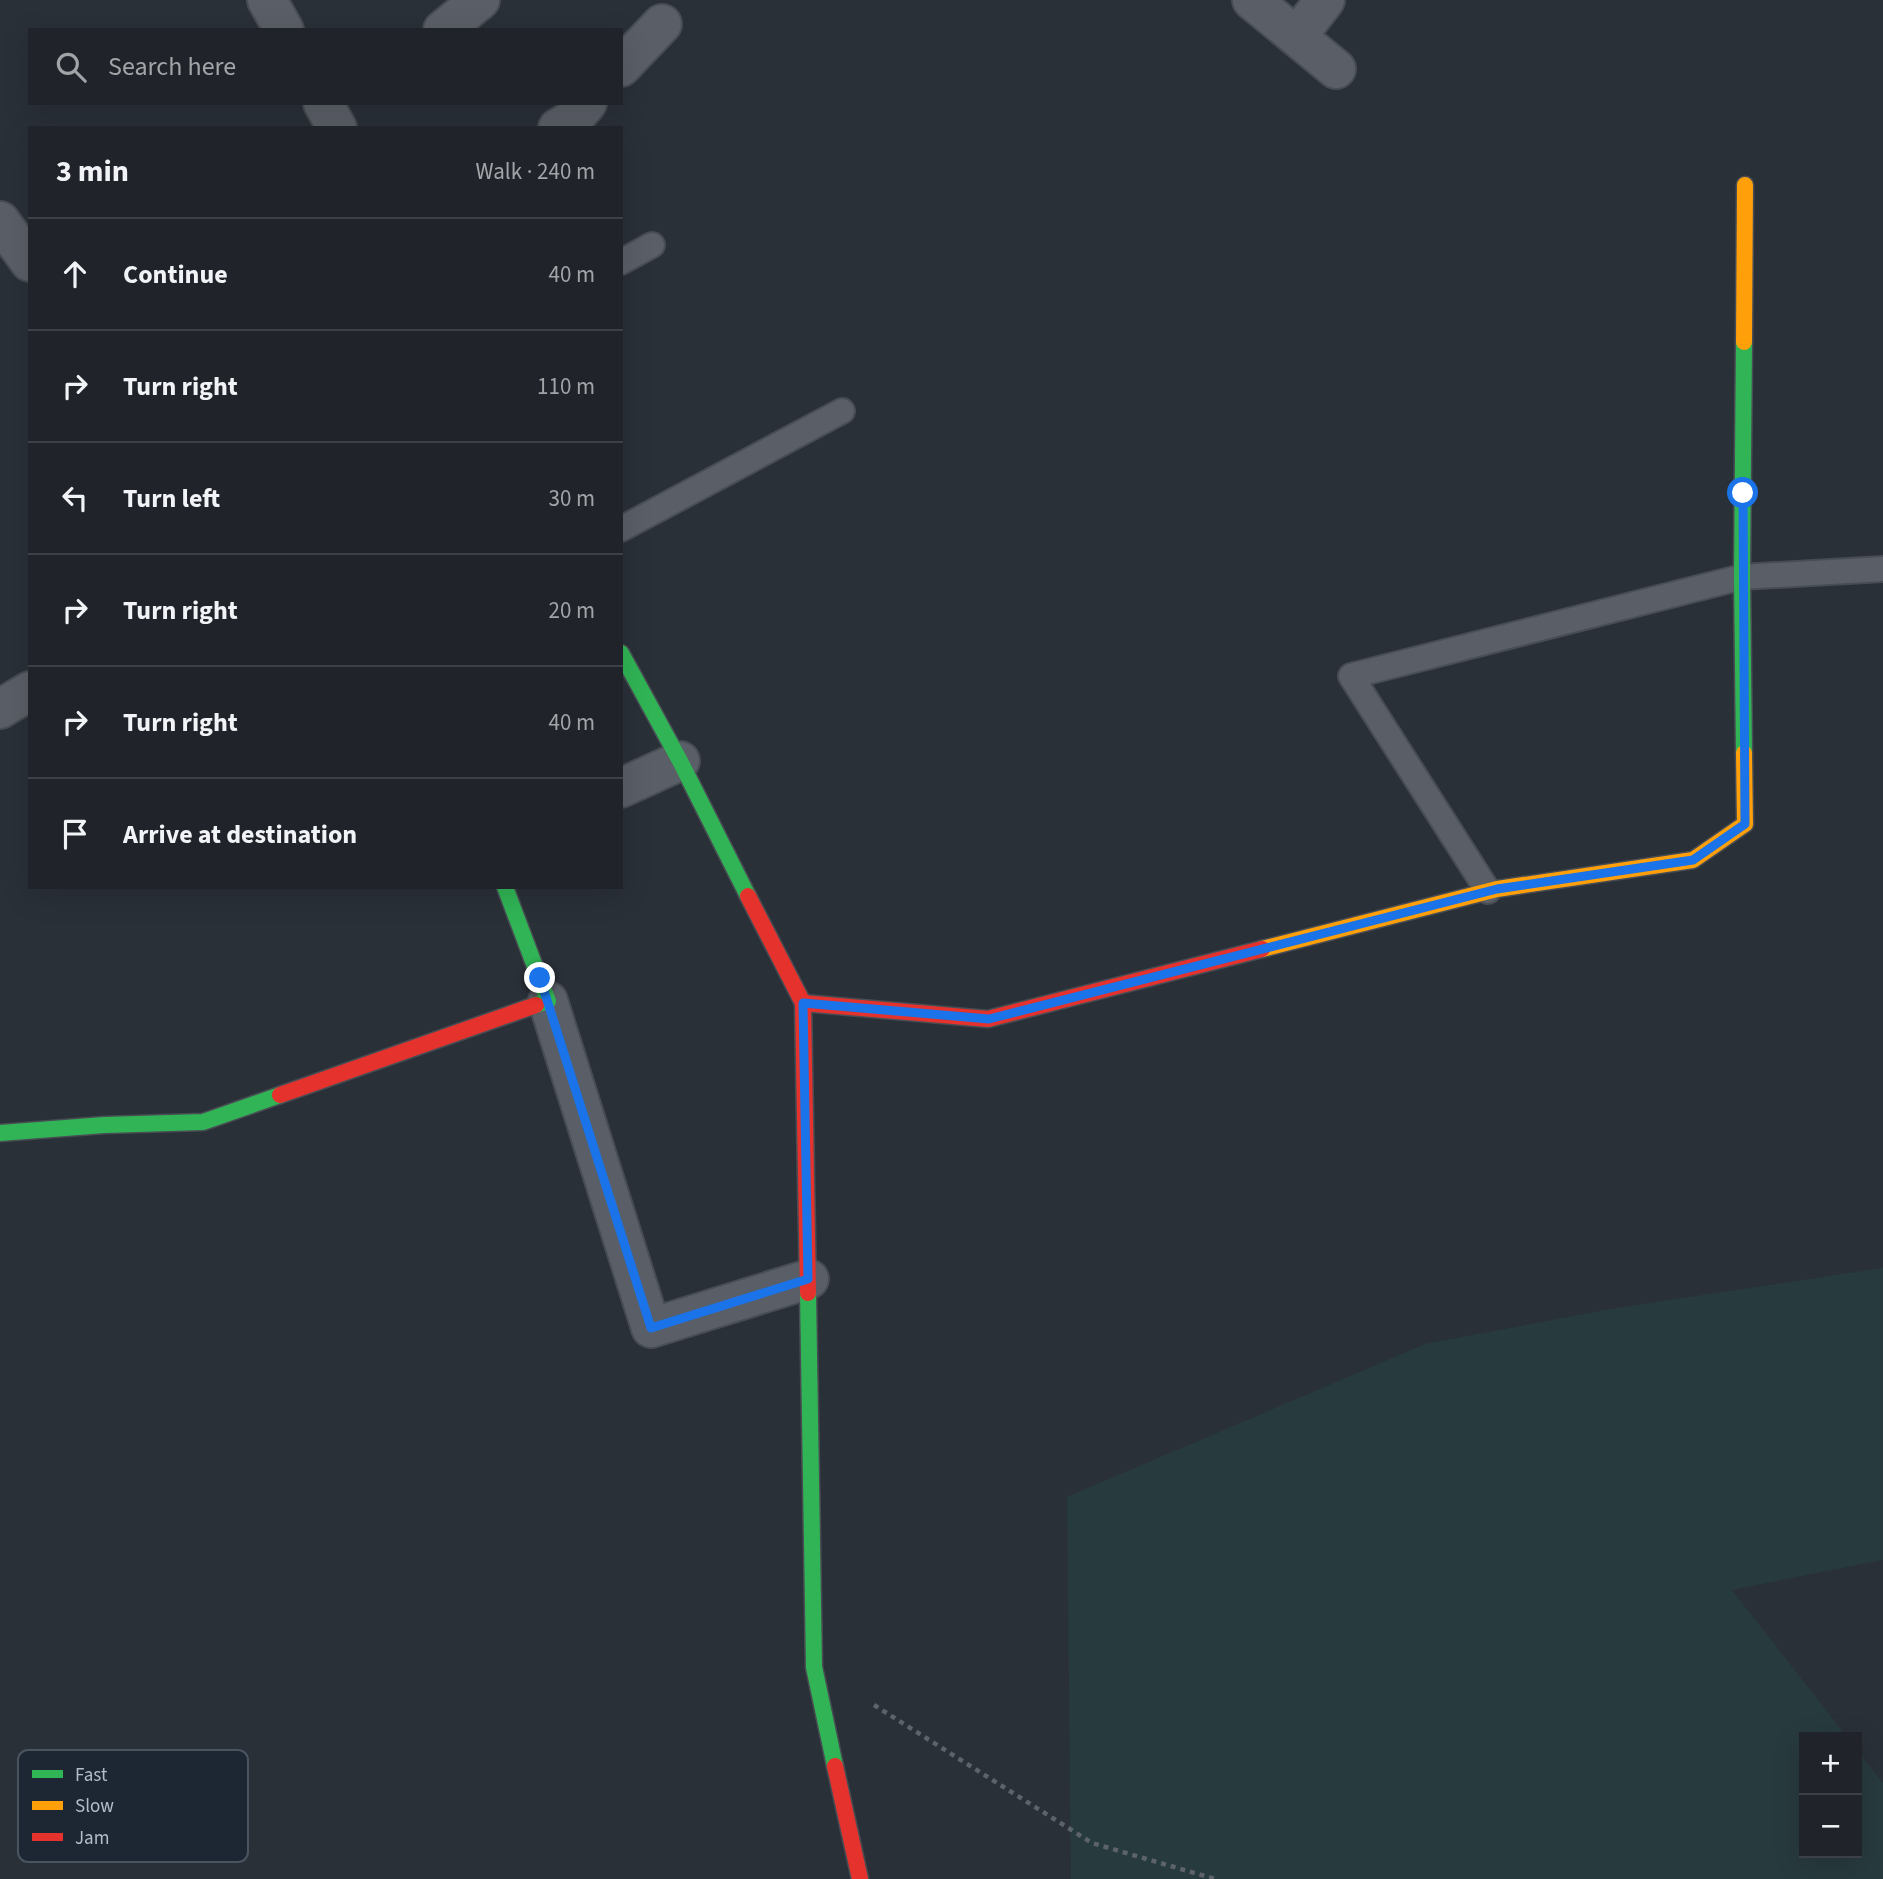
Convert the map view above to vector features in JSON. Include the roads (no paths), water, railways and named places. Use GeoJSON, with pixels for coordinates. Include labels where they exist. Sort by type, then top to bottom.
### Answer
{"type":"FeatureCollection","features":[{"type":"Feature","properties":{"kind":"street"},"geometry":{"type":"LineString","coordinates":[[268,0],[283,28]]}},
{"type":"Feature","properties":{"kind":"street"},"geometry":{"type":"LineString","coordinates":[[445,28],[480,0]]}},
{"type":"Feature","properties":{"kind":"street"},"geometry":{"type":"LineString","coordinates":[[1252,0],[1336,69]]}},
{"type":"Feature","properties":{"kind":"street"},"geometry":{"type":"LineString","coordinates":[[1297,36],[1325,0]]}},
{"type":"Feature","properties":{"kind":"street"},"geometry":{"type":"LineString","coordinates":[[623,65],[662,24]]}},
{"type":"Feature","properties":{"kind":"street"},"geometry":{"type":"LineString","coordinates":[[562,126],[572,120],[585,105]]}},
{"type":"Feature","properties":{"kind":"street"},"geometry":{"type":"LineString","coordinates":[[803,1003],[989,1019],[1488,891],[1693,860],[1745,824],[1742,576],[1745,185]]}},
{"type":"Feature","properties":{"kind":"street"},"geometry":{"type":"LineString","coordinates":[[0,221],[28,259]]}},
{"type":"Feature","properties":{"kind":"street"},"geometry":{"type":"LineString","coordinates":[[623,657],[680,761],[803,1003],[814,1667],[860,1879]]}},
{"type":"Feature","properties":{"kind":"street"},"geometry":{"type":"LineString","coordinates":[[0,709],[28,692]]}},
{"type":"Feature","properties":{"kind":"street"},"geometry":{"type":"LineString","coordinates":[[623,787],[680,761]]}},
{"type":"Feature","properties":{"kind":"street"},"geometry":{"type":"LineString","coordinates":[[506,889],[548,1000],[651,1328],[808,1279]]}},
{"type":"Feature","properties":{"kind":"street"},"geometry":{"type":"LineString","coordinates":[[0,1133],[104,1125],[203,1122],[548,1000]]}},
{"type":"Feature","properties":{"kind":"lane"},"geometry":{"type":"LineString","coordinates":[[623,260],[652,245]]}},
{"type":"Feature","properties":{"kind":"lane"},"geometry":{"type":"LineString","coordinates":[[623,528],[842,411]]}},
{"type":"Feature","properties":{"kind":"lane"},"geometry":{"type":"LineString","coordinates":[[1488,891],[1352,676],[1742,576],[1883,569]]}}]}
